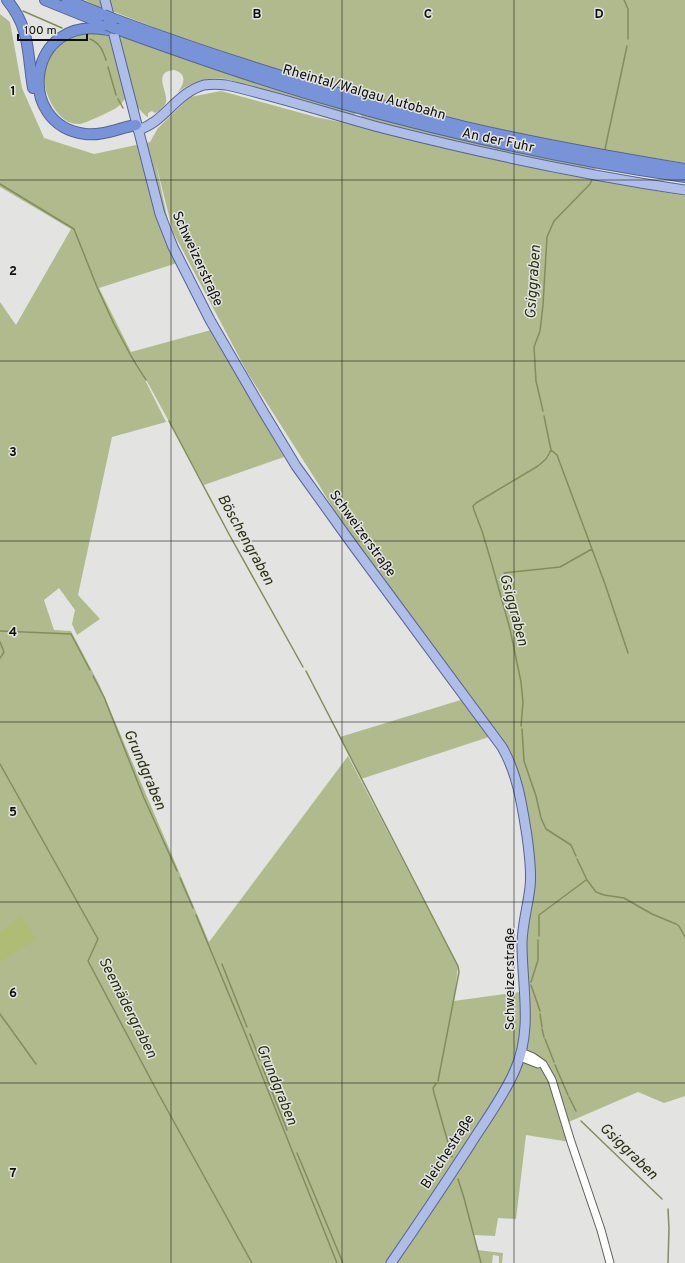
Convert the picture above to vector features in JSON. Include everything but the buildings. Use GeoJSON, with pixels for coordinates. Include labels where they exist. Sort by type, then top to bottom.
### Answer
{"type":"FeatureCollection","features":[{"type":"Feature","properties":{"kind":"highway"},"geometry":{"type":"LineString","coordinates":[[7,0],[16,13],[26,35],[32,83],[38,105],[52,124],[61,131],[82,139],[103,139],[137,127]]}},
{"type":"Feature","properties":{"kind":"highway","name":"Rheintal/Walgau Autobahn"},"geometry":{"type":"LineString","coordinates":[[45,0],[190,56],[293,89],[421,124],[510,146],[576,159],[649,168],[685,169]]}},
{"type":"Feature","properties":{"kind":"highway","name":"Rheintal/Walgau Autobahn"},"geometry":{"type":"LineString","coordinates":[[67,0],[104,15],[113,27],[170,39],[231,60],[376,104],[466,127],[685,177]]}},
{"type":"Feature","properties":{"kind":"highway"},"geometry":{"type":"LineString","coordinates":[[113,27],[76,30],[62,36],[54,43],[43,58],[38,78],[38,88],[41,98],[51,116],[59,123],[75,132],[88,134],[137,127]]}},
{"type":"Feature","properties":{"kind":"main road","name":"Schweizerstraße"},"geometry":{"type":"LineString","coordinates":[[105,0],[160,214],[173,247],[210,320],[296,466],[502,747],[512,766],[521,796],[531,873],[523,928],[526,1022],[520,1055]]}},
{"type":"Feature","properties":{"kind":"main road","name":"An der Fuhr"},"geometry":{"type":"LineString","coordinates":[[137,127],[155,121],[181,97],[190,91],[205,85],[226,85],[387,129],[462,147],[600,176],[685,190]]}},
{"type":"Feature","properties":{"kind":"main road","name":"Bleichestraße"},"geometry":{"type":"LineString","coordinates":[[391,1263],[499,1100],[515,1070],[520,1055]]}},
{"type":"Feature","properties":{"kind":"street"},"geometry":{"type":"LineString","coordinates":[[520,1055],[537,1064],[549,1074],[601,1230],[610,1263]]}},
{"type":"Feature","properties":{"kind":"green space"},"geometry":{"type":"Polygon","coordinates":[[[85,0],[101,0],[102,9],[85,0]]]}},
{"type":"Feature","properties":{"kind":"green space"},"geometry":{"type":"Polygon","coordinates":[[[109,0],[685,0],[685,163],[567,144],[515,133],[365,96],[210,49],[112,11],[109,0]]]}},
{"type":"Feature","properties":{"kind":"green space"},"geometry":{"type":"Polygon","coordinates":[[[0,14],[10,22],[22,88],[44,138],[94,154],[150,142],[158,128],[190,97],[221,91],[316,117],[384,131],[555,173],[685,196],[685,1096],[664,1103],[638,1092],[564,1124],[570,1142],[526,1135],[516,1219],[498,1218],[495,1236],[473,1235],[477,1250],[503,1253],[502,1263],[499,1263],[499,1256],[493,1255],[492,1263],[0,1263],[0,302],[16,325],[71,229],[0,187],[0,14]],[[155,160],[177,263],[99,288],[131,352],[211,330],[284,457],[204,485],[133,356],[166,422],[112,437],[78,595],[100,619],[77,635],[72,624],[75,610],[59,588],[44,600],[54,630],[71,631],[99,684],[209,942],[348,756],[458,966],[454,1001],[520,992],[528,876],[525,842],[513,777],[492,736],[361,779],[340,737],[464,699],[416,632],[388,601],[319,485],[247,372],[173,232],[155,160]]]}},
{"type":"Feature","properties":{"kind":"green space"},"geometry":{"type":"Polygon","coordinates":[[[108,30],[126,98],[117,107],[80,124],[65,120],[53,107],[46,91],[44,75],[47,63],[56,48],[64,42],[82,34],[108,30]]]}},
{"type":"Feature","properties":{"kind":"green space"},"geometry":{"type":"Polygon","coordinates":[[[119,34],[405,125],[524,154],[596,168],[594,170],[565,165],[449,140],[362,118],[361,115],[357,113],[353,115],[226,79],[206,79],[189,85],[178,92],[184,80],[181,74],[174,70],[167,71],[162,78],[166,98],[165,104],[162,109],[155,113],[152,111],[148,113],[148,117],[134,104],[119,34]]]}},
{"type":"Feature","properties":{"kind":"green space"},"geometry":{"type":"Polygon","coordinates":[[[21,916],[36,939],[0,962],[0,932],[21,916]]]}},
{"type":"Feature","properties":{"kind":"waterway","name":"Gsiggraben"},"geometry":{"type":"LineString","coordinates":[[624,0],[628,9],[628,39]]}},
{"type":"Feature","properties":{"kind":"waterway"},"geometry":{"type":"LineString","coordinates":[[23,11],[62,28]]}},
{"type":"Feature","properties":{"kind":"waterway"},"geometry":{"type":"LineString","coordinates":[[90,39],[99,45],[106,60]]}},
{"type":"Feature","properties":{"kind":"waterway","name":"Gsiggraben"},"geometry":{"type":"LineString","coordinates":[[605,149],[627,46]]}},
{"type":"Feature","properties":{"kind":"waterway"},"geometry":{"type":"LineString","coordinates":[[108,67],[116,95]]}},
{"type":"Feature","properties":{"kind":"waterway"},"geometry":{"type":"LineString","coordinates":[[118,99],[123,108]]}},
{"type":"Feature","properties":{"kind":"waterway","name":"Gsiggraben"},"geometry":{"type":"LineString","coordinates":[[543,411],[536,381],[534,347],[540,331],[547,237],[554,221],[590,184],[593,178]]}},
{"type":"Feature","properties":{"kind":"waterway","name":"Böschengraben"},"geometry":{"type":"LineString","coordinates":[[0,184],[74,229],[97,287],[114,324],[146,380]]}},
{"type":"Feature","properties":{"kind":"waterway","name":"Gsiggraben"},"geometry":{"type":"LineString","coordinates":[[521,726],[523,702],[521,682],[510,629],[482,531],[473,506],[538,466],[546,459],[551,450],[544,416]]}},
{"type":"Feature","properties":{"kind":"waterway","name":"Böschengraben"},"geometry":{"type":"LineString","coordinates":[[169,421],[230,536],[303,667]]}},
{"type":"Feature","properties":{"kind":"waterway"},"geometry":{"type":"LineString","coordinates":[[551,450],[557,455],[605,584],[628,653]]}},
{"type":"Feature","properties":{"kind":"waterway"},"geometry":{"type":"LineString","coordinates":[[504,573],[560,567],[592,549]]}},
{"type":"Feature","properties":{"kind":"waterway","name":"Grundgraben"},"geometry":{"type":"LineString","coordinates":[[0,631],[71,634],[90,670]]}},
{"type":"Feature","properties":{"kind":"waterway","name":"Seemädergraben"},"geometry":{"type":"LineString","coordinates":[[0,642],[4,652],[0,658]]}},
{"type":"Feature","properties":{"kind":"waterway"},"geometry":{"type":"LineString","coordinates":[[306,671],[458,966],[459,972],[438,1081]]}},
{"type":"Feature","properties":{"kind":"waterway","name":"Grundgraben"},"geometry":{"type":"LineString","coordinates":[[93,676],[104,697],[144,798],[177,871]]}},
{"type":"Feature","properties":{"kind":"waterway","name":"Gsiggraben"},"geometry":{"type":"LineString","coordinates":[[522,729],[524,761],[536,796],[541,818],[546,829],[571,845],[576,856]]}},
{"type":"Feature","properties":{"kind":"waterway","name":"Seemädergraben"},"geometry":{"type":"LineString","coordinates":[[0,764],[98,939],[88,961],[158,1093],[252,1263]]}},
{"type":"Feature","properties":{"kind":"waterway"},"geometry":{"type":"LineString","coordinates":[[577,859],[587,880],[596,892],[604,895],[624,898],[652,914],[676,924],[679,926],[685,937]]}},
{"type":"Feature","properties":{"kind":"waterway","name":"Grundgraben"},"geometry":{"type":"LineString","coordinates":[[180,878],[193,908]]}},
{"type":"Feature","properties":{"kind":"waterway","name":"Gsiggraben"},"geometry":{"type":"LineString","coordinates":[[539,936],[539,915],[586,880]]}},
{"type":"Feature","properties":{"kind":"waterway","name":"Grundgraben"},"geometry":{"type":"LineString","coordinates":[[196,915],[337,1263]]}},
{"type":"Feature","properties":{"kind":"waterway","name":"Gsiggraben"},"geometry":{"type":"LineString","coordinates":[[531,982],[538,960],[538,940]]}},
{"type":"Feature","properties":{"kind":"waterway","name":"Grundgraben"},"geometry":{"type":"LineString","coordinates":[[222,964],[247,1027]]}},
{"type":"Feature","properties":{"kind":"waterway","name":"Gsiggraben"},"geometry":{"type":"LineString","coordinates":[[531,985],[540,1011]]}},
{"type":"Feature","properties":{"kind":"waterway"},"geometry":{"type":"LineString","coordinates":[[0,1014],[36,1064]]}},
{"type":"Feature","properties":{"kind":"waterway","name":"Gsiggraben"},"geometry":{"type":"LineString","coordinates":[[540,1014],[542,1027]]}},
{"type":"Feature","properties":{"kind":"waterway","name":"Gsiggraben"},"geometry":{"type":"LineString","coordinates":[[542,1029],[544,1037]]}},
{"type":"Feature","properties":{"kind":"waterway","name":"Grundgraben"},"geometry":{"type":"LineString","coordinates":[[250,1034],[260,1060]]}},
{"type":"Feature","properties":{"kind":"waterway","name":"Gsiggraben"},"geometry":{"type":"LineString","coordinates":[[545,1039],[554,1062]]}},
{"type":"Feature","properties":{"kind":"waterway","name":"Gsiggraben"},"geometry":{"type":"LineString","coordinates":[[555,1065],[568,1095]]}},
{"type":"Feature","properties":{"kind":"waterway","name":"Grundgraben"},"geometry":{"type":"LineString","coordinates":[[262,1066],[287,1130]]}},
{"type":"Feature","properties":{"kind":"waterway"},"geometry":{"type":"LineString","coordinates":[[436,1084],[433,1088],[434,1093],[452,1157]]}},
{"type":"Feature","properties":{"kind":"waterway","name":"Gsiggraben"},"geometry":{"type":"LineString","coordinates":[[569,1097],[576,1111]]}},
{"type":"Feature","properties":{"kind":"waterway","name":"Gsiggraben"},"geometry":{"type":"LineString","coordinates":[[581,1121],[662,1199]]}},
{"type":"Feature","properties":{"kind":"waterway","name":"Grundgraben"},"geometry":{"type":"LineString","coordinates":[[297,1153],[343,1263]]}},
{"type":"Feature","properties":{"kind":"waterway"},"geometry":{"type":"LineString","coordinates":[[458,1179],[481,1263]]}},
{"type":"Feature","properties":{"kind":"waterway","name":"Gsiggraben"},"geometry":{"type":"LineString","coordinates":[[668,1209],[668,1263]]}}]}
